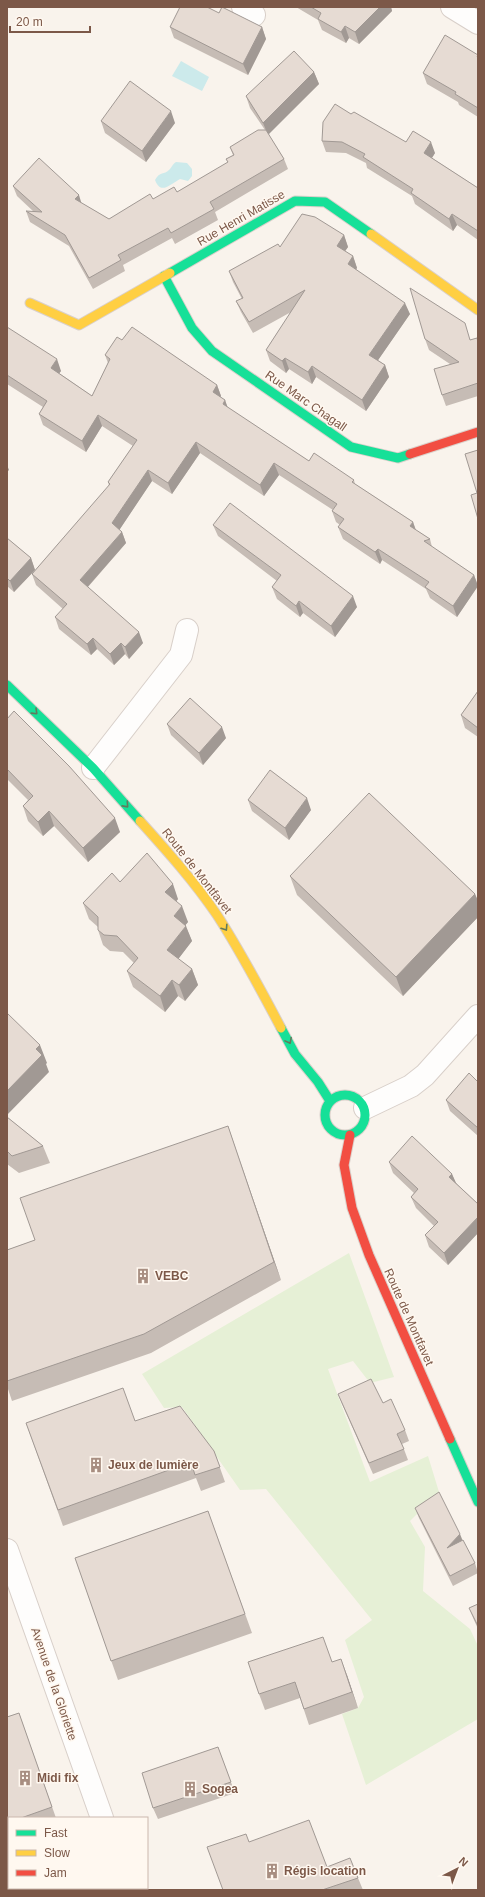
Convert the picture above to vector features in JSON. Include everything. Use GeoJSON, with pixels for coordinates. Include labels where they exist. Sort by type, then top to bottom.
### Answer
{"type":"FeatureCollection","features":[{"type":"Feature","properties":{"kind":"street"},"geometry":{"type":"LineString","coordinates":[[452,7],[478,23]]}},
{"type":"Feature","properties":{"kind":"street","name":"Rue Henri Matisse"},"geometry":{"type":"LineString","coordinates":[[30,303],[79,326],[295,201],[325,202],[478,310]]}},
{"type":"Feature","properties":{"kind":"street","name":"Rue Marc Chagall"},"geometry":{"type":"LineString","coordinates":[[164,276],[192,328],[212,351],[351,447],[398,458],[478,432]]}},
{"type":"Feature","properties":{"kind":"street"},"geometry":{"type":"LineString","coordinates":[[93,768],[181,655],[187,630]]}},
{"type":"Feature","properties":{"kind":"street","name":"Route de Montfavet"},"geometry":{"type":"LineString","coordinates":[[7,685],[93,768],[178,865],[216,914],[243,956],[295,1054],[318,1082],[330,1100]]}},
{"type":"Feature","properties":{"kind":"street"},"geometry":{"type":"LineString","coordinates":[[365,1108],[412,1086],[425,1075],[478,1016]]}},
{"type":"Feature","properties":{"kind":"street"},"geometry":{"type":"LineString","coordinates":[[343,1094],[356,1097],[365,1108],[366,1115],[361,1128],[350,1135],[337,1133],[327,1125],[325,1112],[330,1100],[343,1094]]}},
{"type":"Feature","properties":{"kind":"street","name":"Route de Montfavet"},"geometry":{"type":"LineString","coordinates":[[350,1135],[344,1165],[352,1208],[369,1255],[478,1502]]}},
{"type":"Feature","properties":{"kind":"street","name":"Avenue de la Gloriette"},"geometry":{"type":"LineString","coordinates":[[7,1550],[102,1817]]}},
{"type":"Feature","properties":{"kind":"green space"},"geometry":{"type":"Polygon","coordinates":[[[349,1253],[394,1377],[370,1383],[353,1361],[328,1369],[370,1482],[428,1456],[439,1492],[410,1521],[425,1547],[423,1591],[470,1629],[478,1646],[478,1719],[366,1785],[342,1714],[358,1708],[364,1697],[345,1640],[372,1620],[266,1489],[240,1490],[182,1407],[164,1408],[142,1374],[349,1253]]]}},
{"type":"Feature","properties":{"kind":"water"},"geometry":{"type":"Polygon","coordinates":[[[181,61],[209,77],[202,91],[172,76],[181,61]]]}},
{"type":"Feature","properties":{"kind":"water"},"geometry":{"type":"Polygon","coordinates":[[[176,162],[187,163],[192,169],[192,176],[188,181],[180,179],[163,188],[157,185],[155,180],[159,175],[169,170],[176,162]]]}},
{"type":"Feature","properties":{"kind":"building"},"geometry":{"type":"Polygon","coordinates":[[[180,7],[207,7],[219,13],[222,7],[262,27],[243,64],[170,27],[180,7]]]}},
{"type":"Feature","properties":{"kind":"building"},"geometry":{"type":"Polygon","coordinates":[[[311,7],[380,7],[355,32],[345,26],[341,32],[318,19],[321,13],[311,7]]]}},
{"type":"Feature","properties":{"kind":"building"},"geometry":{"type":"Polygon","coordinates":[[[445,35],[478,55],[478,108],[455,94],[456,92],[423,73],[445,35]]]}},
{"type":"Feature","properties":{"kind":"building"},"geometry":{"type":"Polygon","coordinates":[[[294,51],[314,72],[263,123],[246,96],[294,51]]]}},
{"type":"Feature","properties":{"kind":"building"},"geometry":{"type":"Polygon","coordinates":[[[130,81],[171,111],[142,151],[101,121],[130,81]]]}},
{"type":"Feature","properties":{"kind":"building"},"geometry":{"type":"Polygon","coordinates":[[[335,104],[351,114],[354,112],[406,142],[413,131],[431,142],[424,153],[478,188],[478,231],[452,214],[449,219],[411,193],[413,189],[363,157],[365,154],[342,142],[322,141],[323,122],[335,104]]]}},
{"type":"Feature","properties":{"kind":"building"},"geometry":{"type":"Polygon","coordinates":[[[258,130],[266,130],[284,159],[210,202],[214,209],[171,233],[168,228],[118,255],[121,260],[89,278],[65,235],[26,211],[42,212],[13,186],[39,158],[79,195],[75,199],[109,219],[150,194],[153,199],[174,187],[177,192],[228,162],[226,159],[234,155],[230,147],[258,130]]]}},
{"type":"Feature","properties":{"kind":"building"},"geometry":{"type":"Polygon","coordinates":[[[302,214],[315,217],[344,235],[337,246],[353,256],[348,264],[405,303],[369,355],[385,365],[362,400],[312,366],[308,372],[285,358],[282,361],[266,350],[305,290],[249,322],[236,301],[243,298],[229,271],[278,244],[280,247],[302,214]]]}},
{"type":"Feature","properties":{"kind":"building"},"geometry":{"type":"Polygon","coordinates":[[[410,288],[465,323],[470,340],[477,338],[478,383],[442,395],[434,369],[459,362],[425,339],[410,288]]]}},
{"type":"Feature","properties":{"kind":"building"},"geometry":{"type":"Polygon","coordinates":[[[7,327],[57,359],[51,368],[92,396],[110,359],[105,355],[117,337],[122,340],[132,327],[217,385],[213,392],[225,400],[223,404],[309,461],[314,453],[354,480],[352,482],[413,522],[410,526],[430,539],[424,541],[474,575],[453,606],[425,587],[429,582],[378,549],[375,552],[338,527],[344,519],[332,511],[337,504],[274,463],[260,485],[196,442],[168,483],[148,470],[112,523],[122,532],[80,580],[139,632],[125,647],[121,643],[110,654],[93,638],[87,644],[55,617],[67,604],[32,574],[110,484],[108,482],[137,440],[98,415],[82,441],[39,414],[47,401],[7,375],[7,327]]]}},
{"type":"Feature","properties":{"kind":"building"},"geometry":{"type":"Polygon","coordinates":[[[478,450],[478,519],[471,495],[477,493],[465,454],[478,450]]]}},
{"type":"Feature","properties":{"kind":"building"},"geometry":{"type":"Polygon","coordinates":[[[230,503],[353,596],[331,626],[299,601],[296,606],[272,587],[281,575],[213,525],[230,503]]]}},
{"type":"Feature","properties":{"kind":"building"},"geometry":{"type":"Polygon","coordinates":[[[7,538],[31,558],[10,581],[7,578],[7,538]]]}},
{"type":"Feature","properties":{"kind":"building"},"geometry":{"type":"Polygon","coordinates":[[[478,691],[478,728],[461,715],[478,691]]]}},
{"type":"Feature","properties":{"kind":"building"},"geometry":{"type":"Polygon","coordinates":[[[190,698],[222,727],[199,753],[167,724],[190,698]]]}},
{"type":"Feature","properties":{"kind":"building"},"geometry":{"type":"Polygon","coordinates":[[[14,711],[69,766],[115,818],[83,848],[49,811],[38,822],[23,806],[33,796],[7,769],[7,719],[14,711]]]}},
{"type":"Feature","properties":{"kind":"building"},"geometry":{"type":"Polygon","coordinates":[[[270,770],[307,798],[285,828],[248,800],[270,770]]]}},
{"type":"Feature","properties":{"kind":"building"},"geometry":{"type":"Polygon","coordinates":[[[369,793],[475,894],[396,977],[290,876],[369,793]]]}},
{"type":"Feature","properties":{"kind":"building"},"geometry":{"type":"Polygon","coordinates":[[[147,853],[173,884],[165,892],[182,906],[174,916],[186,926],[167,950],[192,969],[179,985],[172,980],[160,996],[127,971],[138,958],[117,936],[104,935],[98,930],[98,917],[83,903],[112,873],[120,882],[147,853]]]}},
{"type":"Feature","properties":{"kind":"building"},"geometry":{"type":"Polygon","coordinates":[[[7,1013],[40,1045],[36,1049],[42,1055],[7,1091],[7,1013]]]}},
{"type":"Feature","properties":{"kind":"building"},"geometry":{"type":"Polygon","coordinates":[[[469,1073],[478,1082],[478,1128],[446,1100],[469,1073]]]}},
{"type":"Feature","properties":{"kind":"building"},"geometry":{"type":"Polygon","coordinates":[[[7,1117],[43,1146],[12,1156],[7,1151],[7,1117]]]}},
{"type":"Feature","properties":{"kind":"building","name":"VEBC"},"geometry":{"type":"Polygon","coordinates":[[[228,1126],[274,1262],[144,1334],[7,1381],[7,1250],[35,1240],[20,1198],[228,1126]]]}},
{"type":"Feature","properties":{"kind":"building"},"geometry":{"type":"Polygon","coordinates":[[[412,1136],[452,1174],[449,1177],[478,1204],[478,1217],[444,1253],[425,1235],[438,1222],[411,1197],[418,1189],[389,1162],[412,1136]]]}},
{"type":"Feature","properties":{"kind":"building"},"geometry":{"type":"Polygon","coordinates":[[[371,1379],[383,1403],[391,1399],[405,1430],[397,1434],[404,1449],[369,1463],[338,1394],[371,1379]]]}},
{"type":"Feature","properties":{"kind":"building"},"geometry":{"type":"Polygon","coordinates":[[[123,1388],[135,1421],[180,1406],[214,1451],[220,1467],[195,1475],[191,1462],[58,1510],[26,1423],[123,1388]]]}},
{"type":"Feature","properties":{"kind":"building"},"geometry":{"type":"Polygon","coordinates":[[[439,1492],[460,1534],[447,1548],[463,1540],[475,1563],[450,1576],[415,1508],[439,1492]]]}},
{"type":"Feature","properties":{"kind":"building"},"geometry":{"type":"Polygon","coordinates":[[[208,1511],[245,1614],[111,1661],[75,1558],[208,1511]]]}},
{"type":"Feature","properties":{"kind":"building"},"geometry":{"type":"Polygon","coordinates":[[[478,1604],[478,1626],[469,1608],[478,1604]]]}},
{"type":"Feature","properties":{"kind":"building"},"geometry":{"type":"Polygon","coordinates":[[[323,1637],[332,1662],[341,1659],[352,1692],[304,1709],[295,1682],[259,1694],[248,1662],[323,1637]]]}},
{"type":"Feature","properties":{"kind":"building","name":"Midi fix"},"geometry":{"type":"Polygon","coordinates":[[[19,1713],[52,1807],[24,1817],[8,1817],[7,1823],[7,1717],[19,1713]]]}},
{"type":"Feature","properties":{"kind":"building","name":"Sogea"},"geometry":{"type":"Polygon","coordinates":[[[218,1747],[231,1782],[153,1808],[142,1773],[218,1747]]]}},
{"type":"Feature","properties":{"kind":"building","name":"Régis location"},"geometry":{"type":"Polygon","coordinates":[[[309,1820],[327,1867],[350,1858],[358,1878],[322,1890],[223,1890],[207,1847],[246,1834],[249,1842],[309,1820]]]}},
{"type":"Feature","properties":{"kind":"building"},"geometry":{"type":"Polygon","coordinates":[[[32,1889],[33,1890],[7,1890],[32,1889]]]}},
{"type":"Feature","properties":{"kind":"traffic: fast"},"geometry":{"type":"LineString","coordinates":[[170,273],[295,201],[325,202],[371,234]]}},
{"type":"Feature","properties":{"kind":"traffic: fast"},"geometry":{"type":"LineString","coordinates":[[164,276],[192,328],[212,351],[351,447],[398,458],[410,454]]}},
{"type":"Feature","properties":{"kind":"traffic: fast"},"geometry":{"type":"LineString","coordinates":[[7,685],[93,768],[140,821]]}},
{"type":"Feature","properties":{"kind":"traffic: fast"},"geometry":{"type":"LineString","coordinates":[[281,1028],[295,1054],[318,1082],[330,1101]]}},
{"type":"Feature","properties":{"kind":"traffic: fast"},"geometry":{"type":"LineString","coordinates":[[349,1095],[356,1098],[362,1104],[365,1115],[364,1123],[356,1132],[349,1135],[341,1135],[334,1132],[326,1123],[325,1111],[328,1104],[337,1096],[349,1095]]}},
{"type":"Feature","properties":{"kind":"traffic: fast"},"geometry":{"type":"LineString","coordinates":[[450,1439],[478,1502]]}},
{"type":"Feature","properties":{"kind":"traffic: slow"},"geometry":{"type":"LineString","coordinates":[[371,234],[478,310]]}},
{"type":"Feature","properties":{"kind":"traffic: slow"},"geometry":{"type":"LineString","coordinates":[[30,303],[79,325],[170,273]]}},
{"type":"Feature","properties":{"kind":"traffic: slow"},"geometry":{"type":"LineString","coordinates":[[140,821],[190,878],[217,915],[243,957],[281,1028]]}},
{"type":"Feature","properties":{"kind":"traffic: jam"},"geometry":{"type":"LineString","coordinates":[[410,454],[478,432]]}},
{"type":"Feature","properties":{"kind":"traffic: jam"},"geometry":{"type":"LineString","coordinates":[[350,1135],[344,1165],[352,1208],[369,1255],[450,1439]]}},
{"type":"Feature","properties":{"kind":"place","name":"VEBC"},"geometry":{"type":"Point","coordinates":[143,1276]}},
{"type":"Feature","properties":{"kind":"place","name":"Jeux de lumière"},"geometry":{"type":"Point","coordinates":[96,1465]}},
{"type":"Feature","properties":{"kind":"place","name":"Midi fix"},"geometry":{"type":"Point","coordinates":[25,1778]}},
{"type":"Feature","properties":{"kind":"place","name":"Sogea"},"geometry":{"type":"Point","coordinates":[190,1789]}},
{"type":"Feature","properties":{"kind":"place","name":"Régis location"},"geometry":{"type":"Point","coordinates":[272,1871]}}]}
